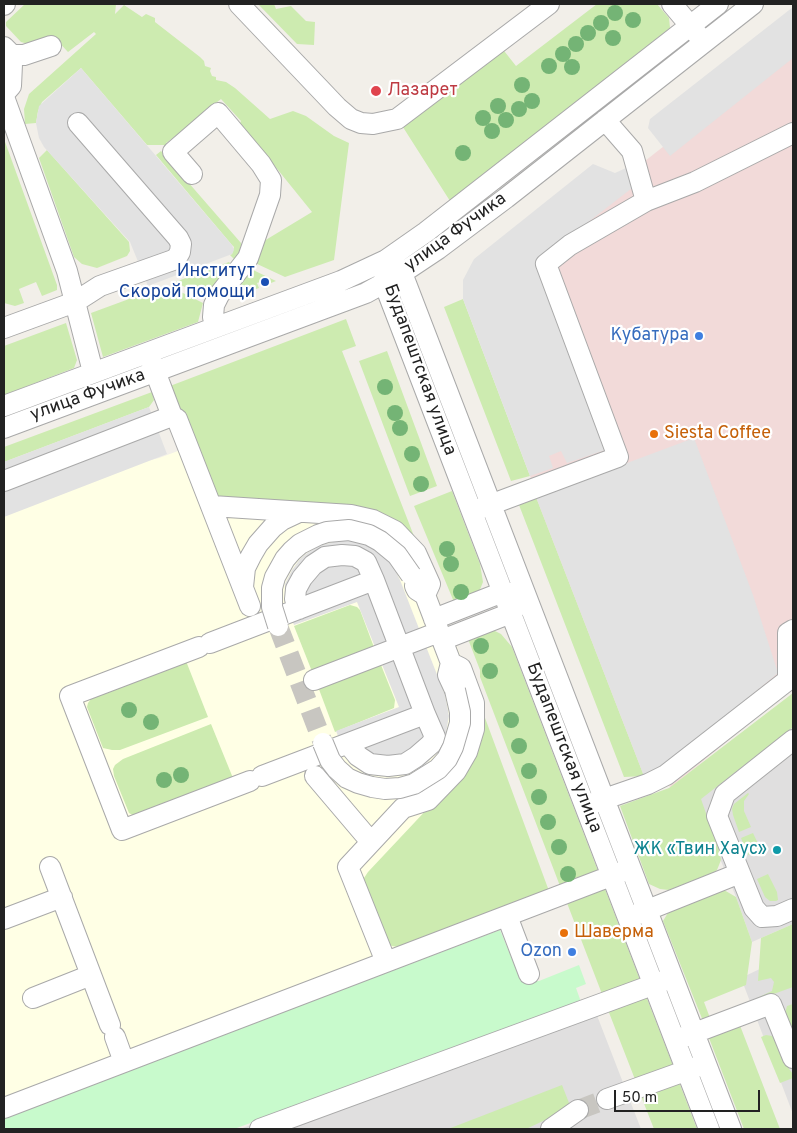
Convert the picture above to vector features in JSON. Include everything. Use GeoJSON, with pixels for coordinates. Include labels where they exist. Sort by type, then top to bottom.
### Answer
{"type":"FeatureCollection","features":[{"type":"Feature","properties":{"kind":"street"},"geometry":{"type":"LineString","coordinates":[[239,4],[337,107],[351,119],[361,123],[373,124],[397,119],[549,4]]}},
{"type":"Feature","properties":{"kind":"street"},"geometry":{"type":"LineString","coordinates":[[672,4],[704,42]]}},
{"type":"Feature","properties":{"kind":"street","name":"улица Фучика"},"geometry":{"type":"LineString","coordinates":[[4,406],[215,326],[341,281],[386,260],[426,232],[718,4]]}},
{"type":"Feature","properties":{"kind":"street","name":"улица Фучика"},"geometry":{"type":"LineString","coordinates":[[4,428],[366,293],[402,273],[499,204],[753,4]]}},
{"type":"Feature","properties":{"kind":"street"},"geometry":{"type":"LineString","coordinates":[[51,46],[24,55],[8,51],[11,86],[4,95],[67,271],[93,372]]}},
{"type":"Feature","properties":{"kind":"street"},"geometry":{"type":"LineString","coordinates":[[192,174],[173,152],[218,112],[261,164],[271,180],[270,195],[248,258],[219,295],[214,305],[213,317],[215,326]]}},
{"type":"Feature","properties":{"kind":"street"},"geometry":{"type":"LineString","coordinates":[[605,120],[632,151],[646,200]]}},
{"type":"Feature","properties":{"kind":"street"},"geometry":{"type":"LineString","coordinates":[[4,328],[75,302],[100,286],[176,259],[180,252],[181,244],[178,238],[78,123]]}},
{"type":"Feature","properties":{"kind":"street"},"geometry":{"type":"LineString","coordinates":[[472,512],[618,457],[546,264],[570,245],[646,200],[703,178],[793,133]]}},
{"type":"Feature","properties":{"kind":"street","name":"Будапештская улица"},"geometry":{"type":"LineString","coordinates":[[386,260],[402,273],[731,1129]]}},
{"type":"Feature","properties":{"kind":"street","name":"Будапештская улица"},"geometry":{"type":"LineString","coordinates":[[386,260],[384,283],[709,1129]]}},
{"type":"Feature","properties":{"kind":"street"},"geometry":{"type":"LineString","coordinates":[[148,352],[172,416],[176,419],[212,506],[250,606]]}},
{"type":"Feature","properties":{"kind":"street"},"geometry":{"type":"LineString","coordinates":[[4,481],[172,416]]}},
{"type":"Feature","properties":{"kind":"street"},"geometry":{"type":"LineString","coordinates":[[212,506],[362,516],[387,526],[395,531],[416,553],[430,584],[425,595]]}},
{"type":"Feature","properties":{"kind":"street"},"geometry":{"type":"LineString","coordinates":[[243,587],[250,556],[258,544],[273,527],[282,520],[299,512]]}},
{"type":"Feature","properties":{"kind":"street"},"geometry":{"type":"LineString","coordinates":[[278,626],[272,607],[272,588],[275,577],[285,559],[300,544],[327,532],[349,530],[369,535],[380,541],[397,555],[411,576],[417,590],[425,595],[451,663],[448,675],[455,690],[460,712],[460,723],[453,747],[447,759],[438,769],[414,784],[400,788],[372,788],[347,778],[337,769],[330,760],[323,743]]}},
{"type":"Feature","properties":{"kind":"street"},"geometry":{"type":"LineString","coordinates":[[299,609],[295,599],[296,589],[313,565],[325,558],[342,554],[355,556],[366,562],[435,737],[431,744],[405,764],[388,766],[370,764],[358,756],[348,744]]}},
{"type":"Feature","properties":{"kind":"street"},"geometry":{"type":"LineString","coordinates":[[374,580],[70,696],[122,830],[425,714]]}},
{"type":"Feature","properties":{"kind":"street"},"geometry":{"type":"LineString","coordinates":[[314,680],[400,647],[438,630],[503,592],[526,595]]}},
{"type":"Feature","properties":{"kind":"street"},"geometry":{"type":"LineString","coordinates":[[438,630],[511,613],[526,595]]}},
{"type":"Feature","properties":{"kind":"street"},"geometry":{"type":"LineString","coordinates":[[585,806],[648,784],[666,775],[788,680],[788,633],[793,630]]}},
{"type":"Feature","properties":{"kind":"street"},"geometry":{"type":"LineString","coordinates":[[386,962],[348,867],[403,808],[428,800],[456,771],[467,752],[474,729],[474,703],[461,668],[451,663]]}},
{"type":"Feature","properties":{"kind":"street"},"geometry":{"type":"LineString","coordinates":[[793,740],[725,794],[717,816],[754,908],[762,917],[777,916],[793,909]]}},
{"type":"Feature","properties":{"kind":"street"},"geometry":{"type":"LineString","coordinates":[[315,776],[372,842]]}},
{"type":"Feature","properties":{"kind":"street"},"geometry":{"type":"LineString","coordinates":[[50,867],[124,1062]]}},
{"type":"Feature","properties":{"kind":"street"},"geometry":{"type":"LineString","coordinates":[[4,1108],[631,869]]}},
{"type":"Feature","properties":{"kind":"street"},"geometry":{"type":"LineString","coordinates":[[628,918],[740,873]]}},
{"type":"Feature","properties":{"kind":"street"},"geometry":{"type":"LineString","coordinates":[[4,919],[62,897]]}},
{"type":"Feature","properties":{"kind":"street"},"geometry":{"type":"LineString","coordinates":[[508,916],[529,974]]}},
{"type":"Feature","properties":{"kind":"street"},"geometry":{"type":"LineString","coordinates":[[33,998],[91,975]]}},
{"type":"Feature","properties":{"kind":"street"},"geometry":{"type":"LineString","coordinates":[[260,1129],[673,978]]}},
{"type":"Feature","properties":{"kind":"street"},"geometry":{"type":"LineString","coordinates":[[675,1040],[771,1004],[793,1058]]}},
{"type":"Feature","properties":{"kind":"street"},"geometry":{"type":"LineString","coordinates":[[607,1099],[705,1064]]}},
{"type":"Feature","properties":{"kind":"street"},"geometry":{"type":"LineString","coordinates":[[551,1129],[578,1110]]}},
{"type":"Feature","properties":{"kind":"shaded area"},"geometry":{"type":"Polygon","coordinates":[[[793,7],[793,58],[670,156],[648,128],[650,119],[793,7]]]}},
{"type":"Feature","properties":{"kind":"shaded area"},"geometry":{"type":"Polygon","coordinates":[[[793,45],[793,688],[671,787],[644,776],[536,497],[479,291],[793,45]]]}},
{"type":"Feature","properties":{"kind":"shaded area"},"geometry":{"type":"Polygon","coordinates":[[[81,68],[232,245],[234,250],[232,254],[148,286],[130,242],[44,147],[39,138],[36,123],[39,106],[81,68]]]}},
{"type":"Feature","properties":{"kind":"shaded area"},"geometry":{"type":"Polygon","coordinates":[[[593,164],[615,173],[626,168],[636,185],[538,261],[608,449],[567,463],[561,451],[549,456],[553,468],[530,476],[463,299],[463,280],[474,259],[593,164]]]}},
{"type":"Feature","properties":{"kind":"shaded area"},"geometry":{"type":"Polygon","coordinates":[[[149,407],[167,454],[4,517],[4,462],[149,407]]]}},
{"type":"Feature","properties":{"kind":"shaded area"},"geometry":{"type":"Polygon","coordinates":[[[694,438],[753,595],[778,673],[669,763],[644,776],[536,497],[694,438]]]}},
{"type":"Feature","properties":{"kind":"shaded area"},"geometry":{"type":"Polygon","coordinates":[[[194,445],[419,549],[476,695],[492,911],[499,930],[4,1116],[4,498],[159,458],[194,445]]]}},
{"type":"Feature","properties":{"kind":"shaded area"},"geometry":{"type":"Polygon","coordinates":[[[347,540],[375,549],[393,566],[445,695],[449,716],[445,738],[429,761],[422,767],[403,774],[385,776],[358,769],[349,763],[336,731],[399,707],[357,602],[294,625],[285,603],[285,584],[300,559],[319,546],[347,540]]]}},
{"type":"Feature","properties":{"kind":"shaded area","name":"ЖК «Твин Хаус»"},"geometry":{"type":"Polygon","coordinates":[[[793,715],[793,924],[752,942],[736,897],[692,792],[793,715]]]}},
{"type":"Feature","properties":{"kind":"shaded area"},"geometry":{"type":"Polygon","coordinates":[[[793,953],[793,1114],[741,978],[793,953]]]}},
{"type":"Feature","properties":{"kind":"shaded area"},"geometry":{"type":"Polygon","coordinates":[[[591,1000],[641,1129],[240,1129],[591,1000]]]}},
{"type":"Feature","properties":{"kind":"green space"},"geometry":{"type":"Polygon","coordinates":[[[25,4],[116,4],[115,14],[124,5],[142,17],[146,14],[155,18],[155,22],[200,57],[204,61],[205,66],[211,68],[212,76],[216,77],[216,80],[226,82],[235,88],[270,119],[293,111],[306,116],[334,136],[349,143],[334,260],[285,277],[255,263],[264,241],[312,212],[240,123],[241,121],[221,99],[204,112],[205,114],[166,143],[174,150],[172,151],[164,145],[147,145],[81,68],[42,102],[36,123],[25,124],[24,109],[29,94],[96,34],[94,32],[68,52],[53,36],[32,45],[21,42],[6,26],[6,22],[25,4]]]}},
{"type":"Feature","properties":{"kind":"green space"},"geometry":{"type":"Polygon","coordinates":[[[258,4],[274,4],[276,9],[291,6],[306,21],[315,22],[314,45],[297,44],[258,4]]]}},
{"type":"Feature","properties":{"kind":"green space"},"geometry":{"type":"Polygon","coordinates":[[[597,4],[657,4],[669,18],[670,28],[450,201],[401,124],[501,47],[516,66],[597,4]]]}},
{"type":"Feature","properties":{"kind":"green space"},"geometry":{"type":"Polygon","coordinates":[[[4,139],[57,285],[57,290],[42,296],[36,282],[19,289],[24,303],[15,306],[4,303],[4,139]]]}},
{"type":"Feature","properties":{"kind":"green space"},"geometry":{"type":"Polygon","coordinates":[[[47,150],[129,242],[130,251],[127,256],[97,268],[82,264],[74,257],[39,158],[47,150]]]}},
{"type":"Feature","properties":{"kind":"green space"},"geometry":{"type":"Polygon","coordinates":[[[161,151],[241,243],[242,247],[236,261],[230,255],[234,247],[156,155],[161,151]]]}},
{"type":"Feature","properties":{"kind":"green space"},"geometry":{"type":"Polygon","coordinates":[[[229,262],[232,265],[205,297],[175,282],[229,262]]]}},
{"type":"Feature","properties":{"kind":"green space"},"geometry":{"type":"Polygon","coordinates":[[[251,269],[276,281],[271,283],[269,279],[257,283],[259,288],[227,299],[251,269]]]}},
{"type":"Feature","properties":{"kind":"green space"},"geometry":{"type":"Polygon","coordinates":[[[167,285],[203,303],[198,322],[103,357],[91,313],[167,285]]]}},
{"type":"Feature","properties":{"kind":"green space"},"geometry":{"type":"Polygon","coordinates":[[[463,299],[530,476],[511,481],[444,307],[463,299]]]}},
{"type":"Feature","properties":{"kind":"green space"},"geometry":{"type":"Polygon","coordinates":[[[346,319],[356,346],[342,351],[419,549],[412,540],[218,500],[170,386],[346,319]]]}},
{"type":"Feature","properties":{"kind":"green space"},"geometry":{"type":"Polygon","coordinates":[[[66,323],[77,360],[74,368],[4,395],[4,346],[66,323]]]}},
{"type":"Feature","properties":{"kind":"green space"},"geometry":{"type":"Polygon","coordinates":[[[387,351],[437,486],[410,496],[359,361],[387,351]]]}},
{"type":"Feature","properties":{"kind":"green space"},"geometry":{"type":"Polygon","coordinates":[[[152,392],[154,400],[149,407],[4,462],[4,447],[152,392]]]}},
{"type":"Feature","properties":{"kind":"green space"},"geometry":{"type":"Polygon","coordinates":[[[452,491],[480,564],[483,582],[479,592],[454,602],[414,506],[452,491]]]}},
{"type":"Feature","properties":{"kind":"green space"},"geometry":{"type":"Polygon","coordinates":[[[536,497],[644,776],[624,777],[519,505],[536,497]]]}},
{"type":"Feature","properties":{"kind":"green space"},"geometry":{"type":"Polygon","coordinates":[[[350,605],[360,610],[375,650],[313,674],[294,626],[350,605]]]}},
{"type":"Feature","properties":{"kind":"green space"},"geometry":{"type":"Polygon","coordinates":[[[493,630],[501,634],[512,647],[598,871],[560,886],[480,677],[480,670],[468,639],[493,630]]]}},
{"type":"Feature","properties":{"kind":"green space"},"geometry":{"type":"Polygon","coordinates":[[[379,660],[395,700],[394,708],[335,732],[317,684],[379,660]]]}},
{"type":"Feature","properties":{"kind":"green space"},"geometry":{"type":"Polygon","coordinates":[[[186,661],[208,717],[120,750],[103,748],[87,707],[91,699],[186,661]]]}},
{"type":"Feature","properties":{"kind":"green space"},"geometry":{"type":"Polygon","coordinates":[[[793,693],[793,727],[701,799],[720,853],[721,860],[717,870],[714,873],[669,890],[660,889],[649,884],[620,806],[669,788],[793,693]]]}},
{"type":"Feature","properties":{"kind":"green space"},"geometry":{"type":"Polygon","coordinates":[[[481,707],[549,891],[398,947],[392,946],[387,944],[362,881],[368,872],[446,789],[481,707]]]}},
{"type":"Feature","properties":{"kind":"green space"},"geometry":{"type":"Polygon","coordinates":[[[211,724],[235,783],[136,817],[129,813],[114,776],[113,769],[115,765],[123,759],[211,724]]]}},
{"type":"Feature","properties":{"kind":"green space"},"geometry":{"type":"Polygon","coordinates":[[[748,793],[744,801],[744,811],[751,827],[739,832],[732,809],[734,804],[748,793]]]}},
{"type":"Feature","properties":{"kind":"green space"},"geometry":{"type":"Polygon","coordinates":[[[753,833],[761,850],[748,855],[741,838],[753,833]]]}},
{"type":"Feature","properties":{"kind":"green space"},"geometry":{"type":"Polygon","coordinates":[[[768,874],[777,892],[778,900],[776,901],[770,901],[765,897],[757,879],[768,874]]]}},
{"type":"Feature","properties":{"kind":"green space"},"geometry":{"type":"Polygon","coordinates":[[[605,889],[640,980],[602,994],[567,903],[605,889]]]}},
{"type":"Feature","properties":{"kind":"green space"},"geometry":{"type":"Polygon","coordinates":[[[724,890],[736,897],[752,942],[746,985],[704,1002],[710,1018],[703,1021],[663,921],[669,911],[724,890]]]}},
{"type":"Feature","properties":{"kind":"green space"},"geometry":{"type":"Polygon","coordinates":[[[793,924],[793,987],[757,1000],[757,998],[772,991],[774,982],[771,978],[758,981],[761,938],[793,924]]]}},
{"type":"Feature","properties":{"kind":"green space"},"geometry":{"type":"Polygon","coordinates":[[[500,930],[521,981],[531,978],[532,981],[539,981],[579,965],[586,984],[576,988],[581,1002],[234,1129],[4,1129],[4,1117],[500,930]]]}},
{"type":"Feature","properties":{"kind":"green space"},"geometry":{"type":"Polygon","coordinates":[[[646,996],[674,1068],[636,1082],[608,1010],[646,996]]]}},
{"type":"Feature","properties":{"kind":"green space"},"geometry":{"type":"Polygon","coordinates":[[[793,1004],[793,1037],[784,1017],[787,1006],[793,1004]]]}},
{"type":"Feature","properties":{"kind":"green space"},"geometry":{"type":"Polygon","coordinates":[[[739,1023],[780,1129],[744,1129],[709,1038],[739,1023]]]}},
{"type":"Feature","properties":{"kind":"green space"},"geometry":{"type":"Polygon","coordinates":[[[766,1035],[772,1036],[779,1043],[793,1078],[780,1083],[761,1037],[766,1035]]]}},
{"type":"Feature","properties":{"kind":"green space"},"geometry":{"type":"Polygon","coordinates":[[[679,1082],[697,1129],[654,1129],[641,1096],[679,1082]]]}},
{"type":"Feature","properties":{"kind":"green space"},"geometry":{"type":"Polygon","coordinates":[[[562,1085],[571,1108],[526,1129],[448,1129],[562,1085]]]}},
{"type":"Feature","properties":{"kind":"tunnel"},"geometry":{"type":"LineString","coordinates":[[278,626],[323,743]]}},
{"type":"Feature","properties":{"kind":"tunnel"},"geometry":{"type":"LineString","coordinates":[[578,1110],[607,1099]]}},
{"type":"Feature","properties":{"kind":"place","name":"Лазарет"},"geometry":{"type":"Point","coordinates":[376,91]}},
{"type":"Feature","properties":{"kind":"place","name":"Институт Скорой помощи"},"geometry":{"type":"Point","coordinates":[265,282]}},
{"type":"Feature","properties":{"kind":"place","name":"Кубатура"},"geometry":{"type":"Point","coordinates":[699,336]}},
{"type":"Feature","properties":{"kind":"place","name":"Siesta Coffee"},"geometry":{"type":"Point","coordinates":[654,434]}},
{"type":"Feature","properties":{"kind":"place","name":"ЖК «Твин Хаус»"},"geometry":{"type":"Point","coordinates":[777,850]}},
{"type":"Feature","properties":{"kind":"place","name":"Шаверма"},"geometry":{"type":"Point","coordinates":[564,933]}},
{"type":"Feature","properties":{"kind":"place","name":"Ozon"},"geometry":{"type":"Point","coordinates":[572,952]}}]}
